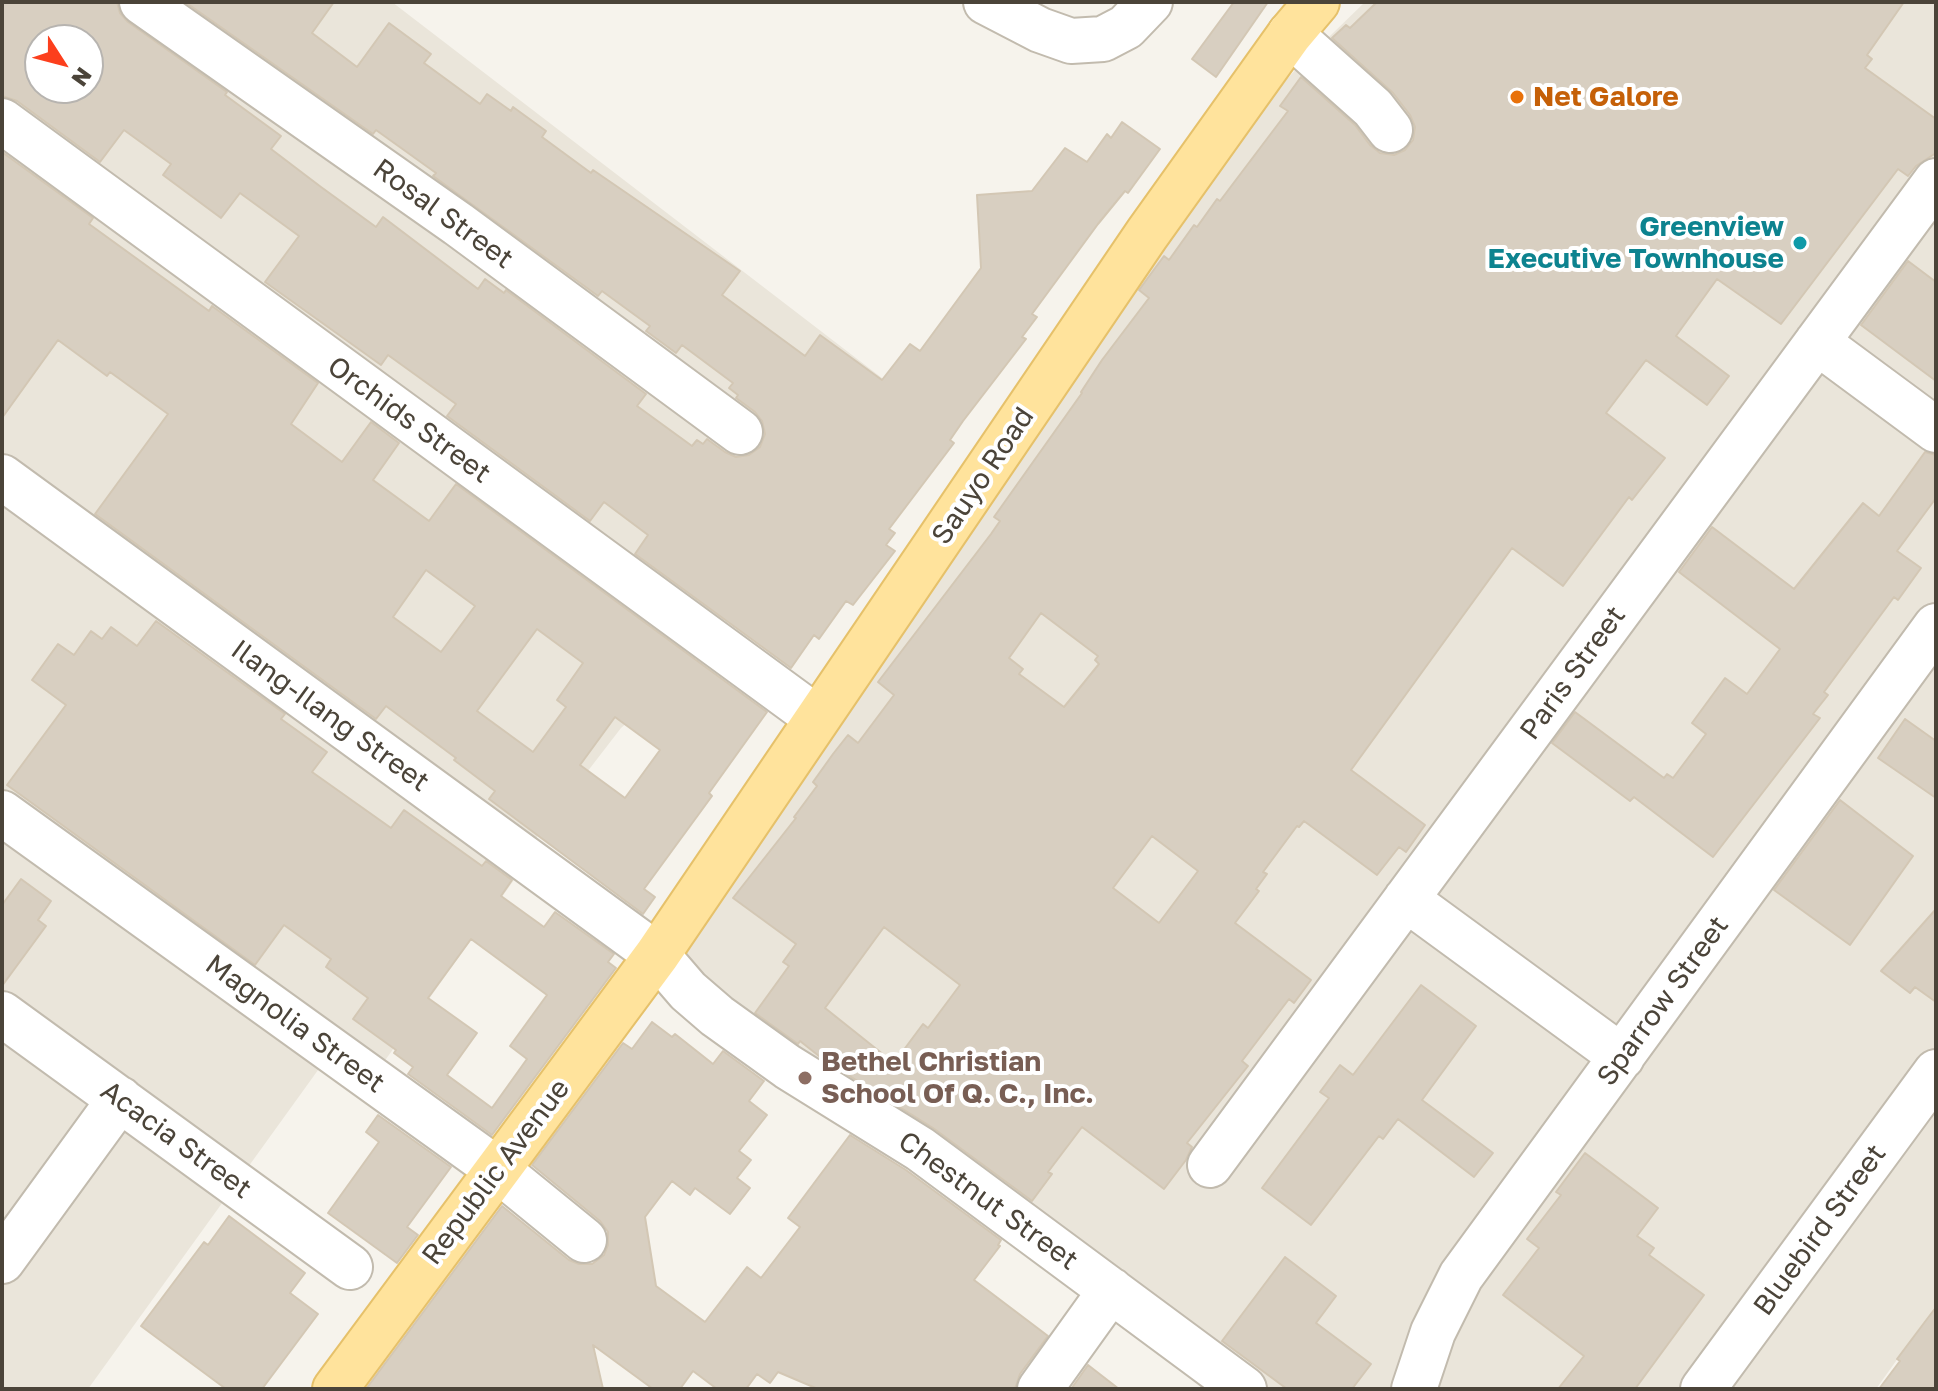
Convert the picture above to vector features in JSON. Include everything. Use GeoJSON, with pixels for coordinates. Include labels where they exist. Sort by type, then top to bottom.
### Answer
{"type":"FeatureCollection","features":[{"type":"Feature","properties":{"kind":"main road","name":"Sauyo Road"},"geometry":{"type":"LineString","coordinates":[[657,955],[1147,234],[1304,18]]}},
{"type":"Feature","properties":{"kind":"main road","name":"Republic Avenue"},"geometry":{"type":"LineString","coordinates":[[335,1389],[657,955]]}},
{"type":"Feature","properties":{"kind":"street","name":"Rosal Street"},"geometry":{"type":"LineString","coordinates":[[142,2],[458,224],[740,432]]}},
{"type":"Feature","properties":{"kind":"street"},"geometry":{"type":"LineString","coordinates":[[986,2],[1040,30],[1071,41],[1103,39],[1126,27],[1150,2]]}},
{"type":"Feature","properties":{"kind":"street"},"geometry":{"type":"LineString","coordinates":[[1304,18],[1390,130]]}},
{"type":"Feature","properties":{"kind":"street","name":"Orchids Street"},"geometry":{"type":"LineString","coordinates":[[2,121],[817,718]]}},
{"type":"Feature","properties":{"kind":"street","name":"Paris Street"},"geometry":{"type":"LineString","coordinates":[[1210,1165],[1936,181]]}},
{"type":"Feature","properties":{"kind":"street"},"geometry":{"type":"LineString","coordinates":[[1817,342],[1936,430]]}},
{"type":"Feature","properties":{"kind":"street","name":"Ilang-Ilang Street"},"geometry":{"type":"LineString","coordinates":[[2,477],[657,955]]}},
{"type":"Feature","properties":{"kind":"street","name":"Sparrow Street"},"geometry":{"type":"LineString","coordinates":[[1414,1389],[1433,1332],[1461,1276],[1936,626]]}},
{"type":"Feature","properties":{"kind":"street","name":"Magnolia Street"},"geometry":{"type":"LineString","coordinates":[[2,813],[498,1170],[584,1240]]}},
{"type":"Feature","properties":{"kind":"street"},"geometry":{"type":"LineString","coordinates":[[1406,899],[1622,1057]]}},
{"type":"Feature","properties":{"kind":"street","name":"Chestnut Street"},"geometry":{"type":"LineString","coordinates":[[657,955],[688,991],[717,1016],[788,1067],[920,1149],[1244,1389]]}},
{"type":"Feature","properties":{"kind":"street","name":"Acacia Street"},"geometry":{"type":"LineString","coordinates":[[2,1014],[350,1267]]}},
{"type":"Feature","properties":{"kind":"street","name":"Bluebird Street"},"geometry":{"type":"LineString","coordinates":[[1703,1389],[1936,1072]]}},
{"type":"Feature","properties":{"kind":"street"},"geometry":{"type":"LineString","coordinates":[[2,1261],[120,1099]]}},
{"type":"Feature","properties":{"kind":"street"},"geometry":{"type":"LineString","coordinates":[[1040,1389],[1111,1290]]}},
{"type":"Feature","properties":{"kind":"shaded area"},"geometry":{"type":"Polygon","coordinates":[[[2,2],[392,2],[882,378],[761,572],[684,672],[621,728],[530,846],[524,866],[366,1087],[326,1059],[88,1389],[2,1389],[2,2]]]}},
{"type":"Feature","properties":{"kind":"shaded area"},"geometry":{"type":"Polygon","coordinates":[[[1365,2],[1936,2],[1936,1305],[1876,1389],[1270,1389],[1024,1214],[671,972],[1251,119],[1298,67],[1365,2]]]}},
{"type":"Feature","properties":{"kind":"building"},"geometry":{"type":"Polygon","coordinates":[[[2,2],[117,2],[120,13],[128,22],[227,92],[225,95],[281,136],[271,149],[321,187],[376,227],[383,217],[478,289],[485,279],[504,293],[506,290],[646,394],[637,406],[692,446],[697,440],[703,444],[707,439],[736,457],[749,455],[760,447],[765,434],[762,421],[755,412],[736,398],[738,395],[729,388],[733,383],[682,345],[676,353],[646,331],[650,326],[602,291],[598,296],[433,176],[436,173],[376,130],[373,134],[185,2],[334,2],[312,33],[357,67],[389,23],[431,54],[424,63],[480,104],[487,94],[511,111],[513,107],[546,131],[542,137],[591,173],[593,170],[740,271],[722,295],[805,356],[820,335],[882,380],[910,344],[920,351],[981,268],[977,195],[1032,191],[1065,148],[1087,162],[1107,134],[1111,138],[1122,122],[1160,149],[1128,193],[1125,191],[1098,224],[1032,314],[1037,317],[1022,337],[1026,339],[963,421],[950,440],[954,443],[889,529],[895,533],[886,545],[895,551],[853,605],[846,601],[819,639],[814,635],[791,668],[635,554],[648,535],[604,502],[590,521],[447,416],[456,404],[388,355],[381,365],[265,282],[299,236],[240,193],[221,218],[163,175],[171,164],[124,130],[100,162],[17,101],[2,96],[2,2]]]}},
{"type":"Feature","properties":{"kind":"building"},"geometry":{"type":"Polygon","coordinates":[[[1234,2],[1268,2],[1216,77],[1192,59],[1234,2]]]}},
{"type":"Feature","properties":{"kind":"building"},"geometry":{"type":"Polygon","coordinates":[[[1377,2],[1904,2],[1867,55],[1872,59],[1865,68],[1936,119],[1936,153],[1916,166],[1908,176],[1898,169],[1781,324],[1717,279],[1676,336],[1729,376],[1707,405],[1646,360],[1606,413],[1665,458],[1632,500],[1629,497],[1563,586],[1512,548],[1351,770],[1425,825],[1406,852],[1399,847],[1377,875],[1304,821],[1297,826],[1263,872],[1267,874],[1256,889],[1259,891],[1235,923],[1311,980],[1294,1003],[1289,999],[1242,1061],[1248,1066],[1187,1143],[1192,1147],[1186,1160],[1164,1189],[1082,1127],[1048,1172],[1052,1174],[1032,1201],[933,1128],[824,1060],[800,1041],[798,1044],[755,1013],[789,966],[783,962],[796,944],[733,898],[796,818],[817,786],[813,782],[848,735],[858,743],[894,695],[878,682],[991,534],[1000,521],[994,517],[1102,360],[1149,298],[1139,290],[1164,256],[1169,260],[1194,225],[1197,227],[1217,199],[1220,201],[1288,111],[1280,106],[1301,77],[1355,125],[1380,153],[1394,155],[1405,150],[1413,140],[1415,127],[1410,115],[1393,93],[1332,38],[1346,25],[1350,28],[1377,2]],[[1041,613],[1009,658],[1023,669],[1019,674],[1064,707],[1099,664],[1095,660],[1098,656],[1041,613]],[[1152,836],[1113,888],[1159,923],[1198,871],[1152,836]],[[884,927],[825,1008],[894,1063],[923,1024],[928,1028],[960,985],[884,927]]]}},
{"type":"Feature","properties":{"kind":"building"},"geometry":{"type":"Polygon","coordinates":[[[2,152],[93,218],[89,224],[209,311],[212,306],[318,383],[291,424],[342,462],[371,422],[399,443],[373,480],[429,521],[456,484],[767,712],[709,793],[712,796],[644,889],[655,897],[643,914],[489,799],[495,791],[386,706],[376,719],[95,514],[168,414],[110,372],[107,376],[58,340],[2,418],[2,152]],[[426,570],[393,617],[441,652],[475,606],[426,570]],[[537,629],[477,711],[533,752],[566,707],[557,700],[583,663],[537,629]],[[615,717],[580,765],[625,798],[660,750],[615,717]]]}},
{"type":"Feature","properties":{"kind":"building"},"geometry":{"type":"Polygon","coordinates":[[[1908,261],[1936,282],[1936,381],[1861,325],[1908,261]]]}},
{"type":"Feature","properties":{"kind":"building"},"geometry":{"type":"Polygon","coordinates":[[[1925,452],[1936,455],[1936,498],[1897,551],[1921,568],[1898,600],[1894,597],[1824,692],[1828,695],[1813,714],[1820,718],[1713,857],[1634,797],[1630,801],[1552,743],[1575,712],[1664,778],[1667,774],[1673,778],[1706,734],[1692,723],[1725,678],[1747,694],[1780,649],[1679,572],[1712,527],[1794,589],[1863,503],[1879,516],[1925,452]]]}},
{"type":"Feature","properties":{"kind":"building"},"geometry":{"type":"Polygon","coordinates":[[[156,621],[285,714],[281,719],[327,752],[312,772],[391,828],[404,810],[482,866],[486,861],[512,880],[501,896],[544,927],[555,912],[614,954],[608,962],[616,968],[492,1135],[408,1074],[413,1067],[394,1053],[396,1050],[353,1019],[368,998],[326,967],[331,959],[284,925],[255,965],[7,785],[66,705],[32,680],[58,644],[74,655],[91,631],[102,639],[111,627],[137,646],[156,621]],[[471,939],[428,998],[477,1033],[447,1075],[492,1108],[527,1059],[510,1046],[547,995],[471,939]]]}},
{"type":"Feature","properties":{"kind":"building"},"geometry":{"type":"Polygon","coordinates":[[[1905,719],[1936,741],[1936,798],[1878,758],[1905,719]]]}},
{"type":"Feature","properties":{"kind":"building"},"geometry":{"type":"Polygon","coordinates":[[[1840,800],[1913,856],[1850,945],[1774,890],[1840,800]]]}},
{"type":"Feature","properties":{"kind":"building"},"geometry":{"type":"Polygon","coordinates":[[[21,879],[51,901],[38,920],[46,926],[2,986],[2,905],[21,879]]]}},
{"type":"Feature","properties":{"kind":"building"},"geometry":{"type":"Polygon","coordinates":[[[1936,909],[1936,1002],[1915,987],[1910,993],[1881,971],[1936,909]]]}},
{"type":"Feature","properties":{"kind":"building"},"geometry":{"type":"Polygon","coordinates":[[[1421,985],[1476,1026],[1422,1100],[1493,1153],[1474,1177],[1398,1119],[1383,1139],[1379,1136],[1311,1225],[1262,1188],[1329,1098],[1320,1092],[1340,1065],[1353,1075],[1421,985]]]}},
{"type":"Feature","properties":{"kind":"building"},"geometry":{"type":"Polygon","coordinates":[[[652,1022],[672,1037],[675,1034],[713,1064],[723,1051],[764,1081],[749,1101],[767,1115],[739,1151],[751,1160],[737,1178],[750,1188],[730,1214],[695,1188],[690,1195],[672,1181],[645,1217],[656,1286],[705,1322],[747,1267],[761,1278],[800,1227],[788,1218],[850,1135],[906,1170],[1001,1240],[1000,1246],[974,1280],[1048,1336],[1020,1374],[1015,1389],[818,1389],[778,1372],[770,1383],[757,1374],[746,1389],[717,1389],[693,1371],[680,1389],[653,1389],[593,1345],[603,1389],[366,1389],[502,1206],[569,1260],[592,1264],[604,1255],[608,1232],[600,1221],[532,1165],[623,1043],[632,1049],[652,1022]]]}},
{"type":"Feature","properties":{"kind":"building"},"geometry":{"type":"Polygon","coordinates":[[[378,1115],[451,1167],[407,1227],[418,1235],[397,1263],[328,1213],[379,1142],[366,1132],[378,1115]]]}},
{"type":"Feature","properties":{"kind":"building"},"geometry":{"type":"Polygon","coordinates":[[[1585,1153],[1658,1208],[1637,1236],[1654,1248],[1649,1255],[1704,1295],[1635,1389],[1558,1389],[1584,1356],[1503,1295],[1539,1248],[1527,1239],[1561,1195],[1556,1192],[1585,1153]]]}},
{"type":"Feature","properties":{"kind":"building"},"geometry":{"type":"Polygon","coordinates":[[[229,1216],[305,1273],[290,1293],[318,1314],[262,1389],[226,1389],[141,1326],[204,1242],[208,1245],[229,1216]]]}},
{"type":"Feature","properties":{"kind":"building"},"geometry":{"type":"Polygon","coordinates":[[[1285,1257],[1336,1296],[1316,1323],[1371,1364],[1352,1389],[1287,1389],[1222,1341],[1285,1257]]]}},
{"type":"Feature","properties":{"kind":"building"},"geometry":{"type":"Polygon","coordinates":[[[1936,1307],[1936,1389],[1879,1389],[1900,1361],[1897,1359],[1936,1307]]]}},
{"type":"Feature","properties":{"kind":"building"},"geometry":{"type":"Polygon","coordinates":[[[1088,1365],[1119,1389],[1071,1389],[1088,1365]]]}},
{"type":"Feature","properties":{"kind":"place","name":"Net Galore"},"geometry":{"type":"Point","coordinates":[1517,97]}},
{"type":"Feature","properties":{"kind":"place","name":"Greenview Executive Townhouse"},"geometry":{"type":"Point","coordinates":[1800,243]}},
{"type":"Feature","properties":{"kind":"place","name":"Bethel Christian School Of Q. C., Inc."},"geometry":{"type":"Point","coordinates":[805,1078]}}]}
